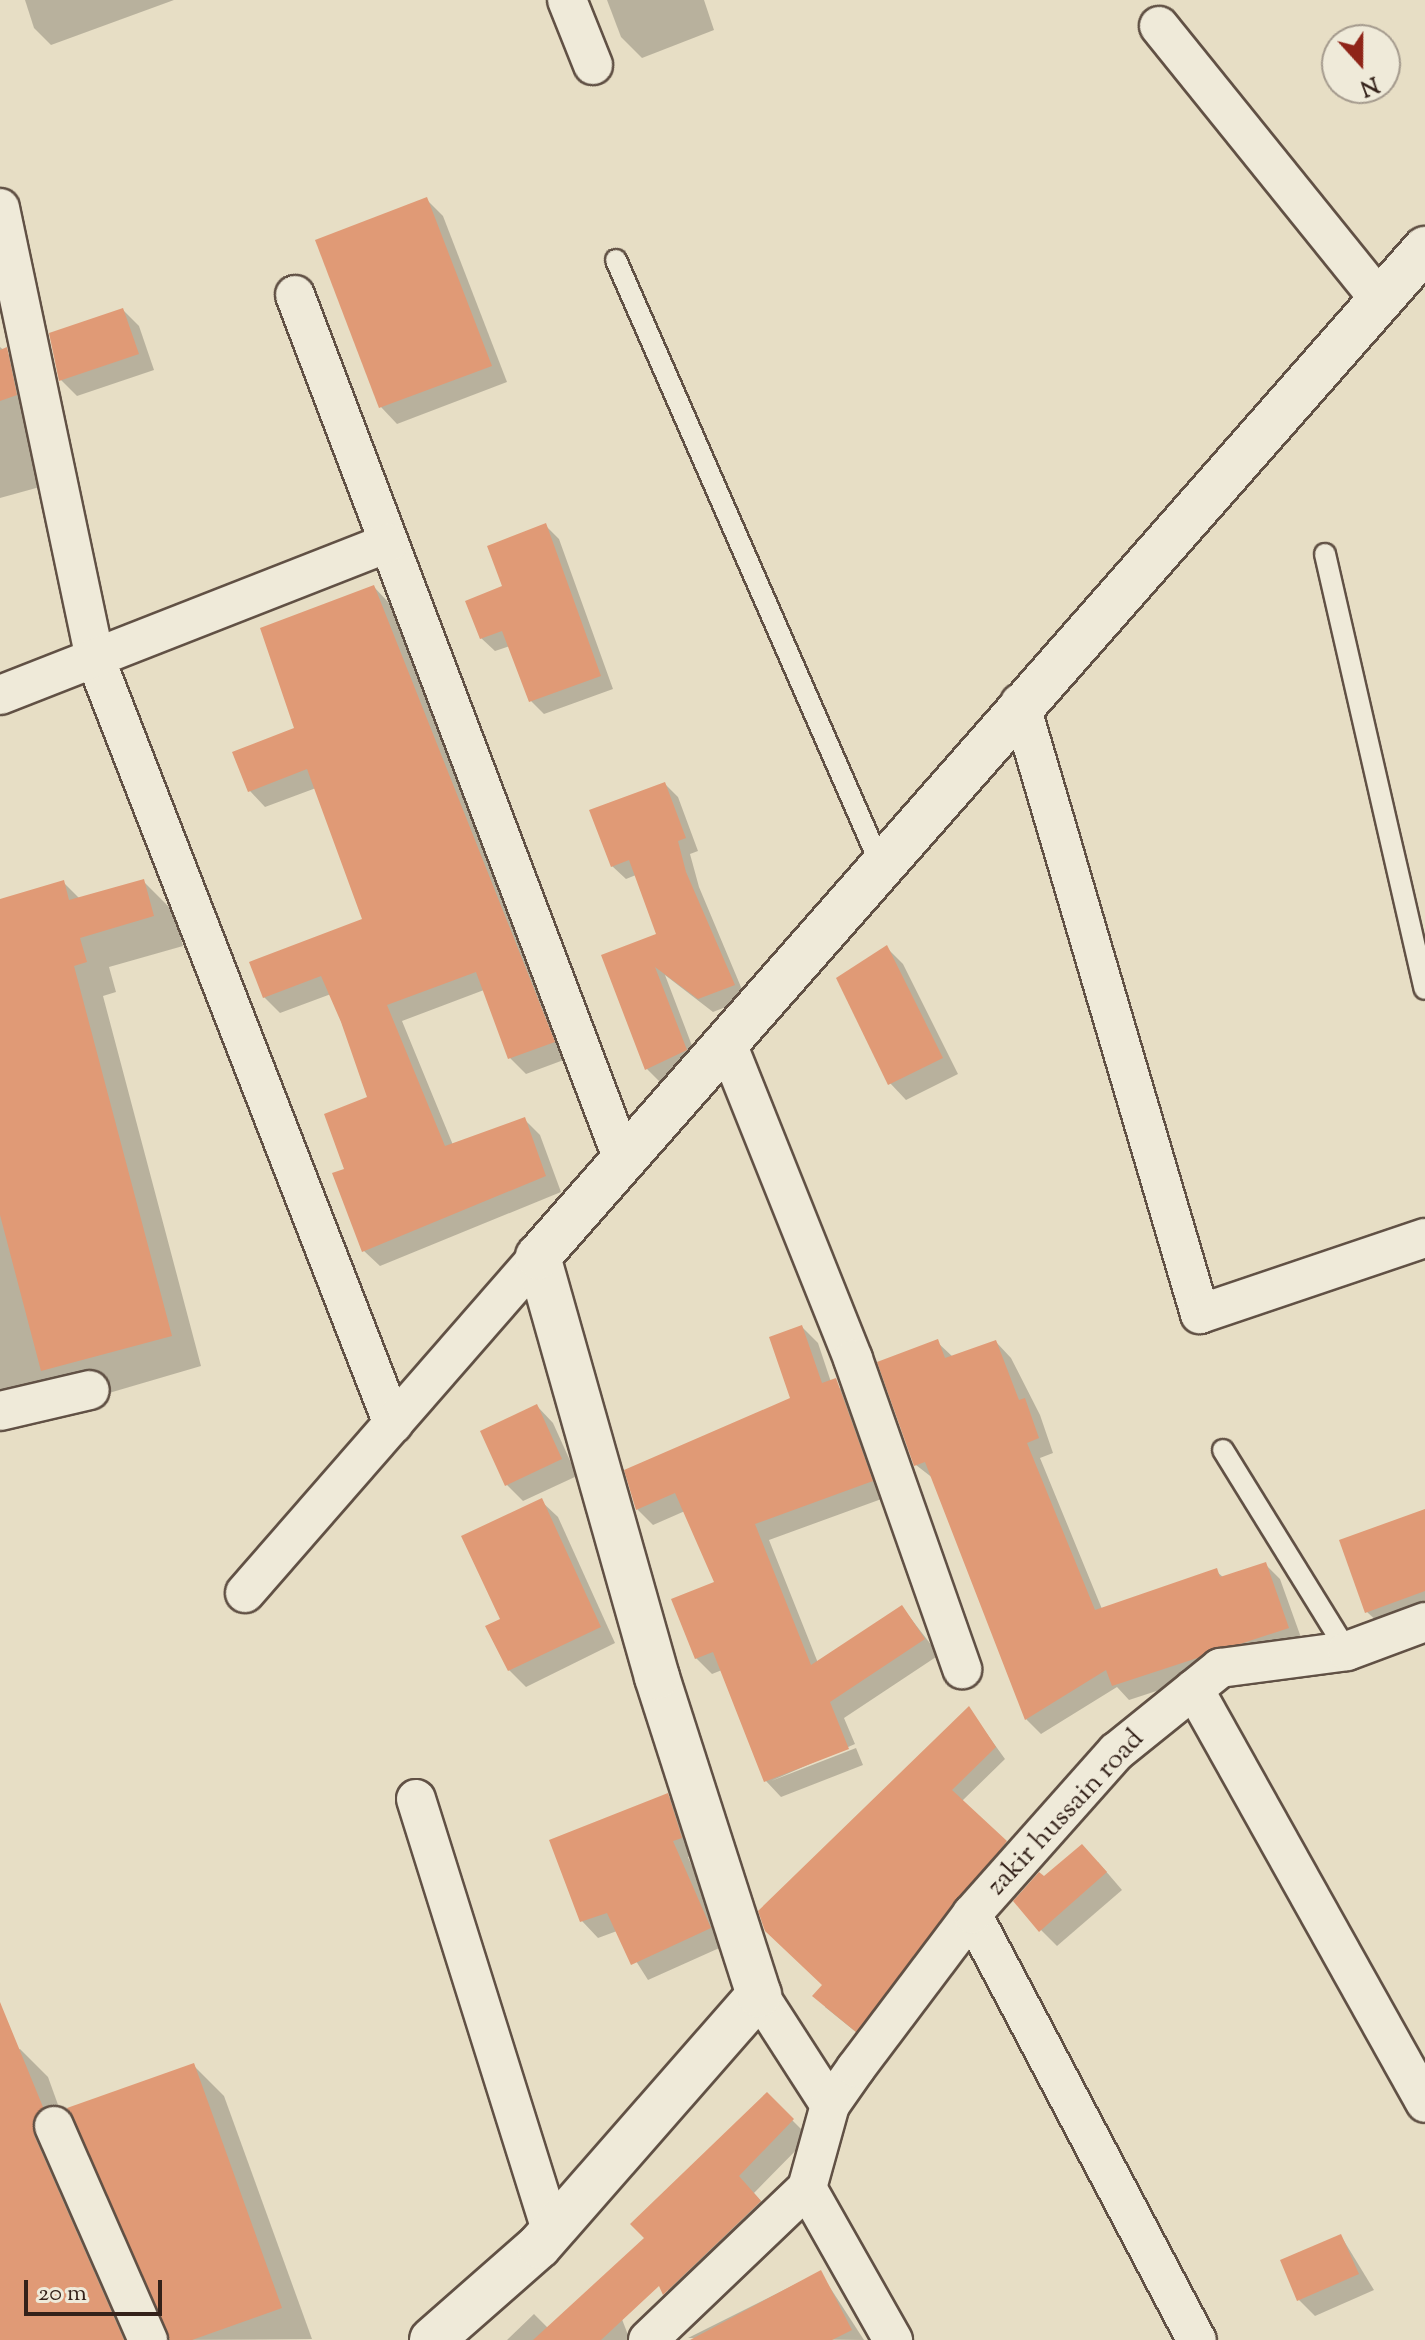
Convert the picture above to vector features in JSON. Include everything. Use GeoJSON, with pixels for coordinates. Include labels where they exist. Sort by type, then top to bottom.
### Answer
{"type":"FeatureCollection","features":[{"type":"Feature","properties":{"kind":"street"},"geometry":{"type":"LineString","coordinates":[[567,0],[593,65]]}},
{"type":"Feature","properties":{"kind":"street"},"geometry":{"type":"LineString","coordinates":[[1159,26],[1379,299]]}},
{"type":"Feature","properties":{"kind":"street"},"geometry":{"type":"LineString","coordinates":[[0,208],[95,658],[393,1424]]}},
{"type":"Feature","properties":{"kind":"street"},"geometry":{"type":"LineString","coordinates":[[245,1593],[1020,703],[1425,249]]}},
{"type":"Feature","properties":{"kind":"street"},"geometry":{"type":"LineString","coordinates":[[295,295],[623,1160]]}},
{"type":"Feature","properties":{"kind":"street"},"geometry":{"type":"LineString","coordinates":[[0,695],[388,543]]}},
{"type":"Feature","properties":{"kind":"street"},"geometry":{"type":"LineString","coordinates":[[1020,703],[1200,1314],[1425,1238]]}},
{"type":"Feature","properties":{"kind":"street"},"geometry":{"type":"LineString","coordinates":[[726,1041],[853,1359],[962,1669]]}},
{"type":"Feature","properties":{"kind":"street"},"geometry":{"type":"LineString","coordinates":[[538,1257],[657,1677],[759,1995],[830,2105]]}},
{"type":"Feature","properties":{"kind":"street"},"geometry":{"type":"LineString","coordinates":[[0,1411],[90,1390]]}},
{"type":"Feature","properties":{"kind":"street","name":"zakir hussain road"},"geometry":{"type":"LineString","coordinates":[[807,2188],[830,2105],[972,1914],[1116,1752],[1220,1668],[1347,1651],[1425,1622]]}},
{"type":"Feature","properties":{"kind":"street"},"geometry":{"type":"LineString","coordinates":[[1194,1689],[1425,2103]]}},
{"type":"Feature","properties":{"kind":"street"},"geometry":{"type":"LineString","coordinates":[[416,1799],[552,2232]]}},
{"type":"Feature","properties":{"kind":"street"},"geometry":{"type":"LineString","coordinates":[[972,1914],[1197,2340]]}},
{"type":"Feature","properties":{"kind":"street"},"geometry":{"type":"LineString","coordinates":[[432,2340],[552,2232],[759,1995]]}},
{"type":"Feature","properties":{"kind":"street"},"geometry":{"type":"LineString","coordinates":[[54,2126],[148,2340]]}},
{"type":"Feature","properties":{"kind":"street"},"geometry":{"type":"LineString","coordinates":[[648,2340],[807,2188],[893,2340]]}},
{"type":"Feature","properties":{"kind":"lane"},"geometry":{"type":"LineString","coordinates":[[616,260],[880,863]]}},
{"type":"Feature","properties":{"kind":"lane"},"geometry":{"type":"LineString","coordinates":[[1325,554],[1425,989]]}},
{"type":"Feature","properties":{"kind":"lane"},"geometry":{"type":"LineString","coordinates":[[1223,1450],[1347,1651]]}},
{"type":"Feature","properties":{"kind":"building"},"geometry":{"type":"Polygon","coordinates":[[[427,197],[492,366],[379,408],[315,240],[427,197]]]}},
{"type":"Feature","properties":{"kind":"building"},"geometry":{"type":"Polygon","coordinates":[[[123,308],[139,354],[59,381],[49,333],[123,308]]]}},
{"type":"Feature","properties":{"kind":"building"},"geometry":{"type":"Polygon","coordinates":[[[7,347],[17,395],[0,401],[0,350],[7,347]]]}},
{"type":"Feature","properties":{"kind":"building"},"geometry":{"type":"Polygon","coordinates":[[[546,523],[601,676],[529,702],[502,631],[480,639],[465,601],[502,586],[487,546],[546,523]]]}},
{"type":"Feature","properties":{"kind":"building"},"geometry":{"type":"Polygon","coordinates":[[[374,585],[555,1042],[508,1059],[476,972],[387,1005],[445,1146],[525,1117],[546,1176],[362,1252],[332,1173],[344,1169],[324,1114],[367,1097],[341,1022],[321,976],[263,998],[249,962],[362,919],[307,769],[248,792],[232,752],[294,728],[260,628],[374,585]]]}},
{"type":"Feature","properties":{"kind":"building"},"geometry":{"type":"Polygon","coordinates":[[[665,782],[686,838],[678,841],[686,872],[735,985],[698,999],[655,967],[687,1050],[645,1070],[601,955],[656,934],[629,860],[611,867],[589,810],[665,782]]]}},
{"type":"Feature","properties":{"kind":"building"},"geometry":{"type":"Polygon","coordinates":[[[144,879],[154,916],[80,938],[87,962],[74,966],[172,1336],[41,1371],[0,1215],[0,899],[64,880],[69,900],[144,879]]]}},
{"type":"Feature","properties":{"kind":"building"},"geometry":{"type":"Polygon","coordinates":[[[887,945],[943,1058],[888,1085],[836,978],[887,945]]]}},
{"type":"Feature","properties":{"kind":"building"},"geometry":{"type":"Polygon","coordinates":[[[802,1325],[822,1383],[836,1378],[873,1481],[755,1524],[811,1665],[902,1605],[925,1639],[830,1702],[849,1749],[764,1782],[713,1652],[695,1659],[671,1599],[714,1582],[675,1493],[636,1510],[624,1470],[790,1398],[769,1337],[802,1325]]]}},
{"type":"Feature","properties":{"kind":"building"},"geometry":{"type":"Polygon","coordinates":[[[938,1339],[945,1358],[996,1340],[1019,1400],[1025,1398],[1039,1438],[1027,1443],[1095,1610],[1217,1568],[1220,1577],[1266,1562],[1289,1628],[1112,1686],[1106,1670],[1025,1720],[925,1462],[914,1466],[877,1362],[938,1339]]]}},
{"type":"Feature","properties":{"kind":"building"},"geometry":{"type":"Polygon","coordinates":[[[537,1404],[562,1459],[505,1486],[480,1431],[537,1404]]]}},
{"type":"Feature","properties":{"kind":"building"},"geometry":{"type":"Polygon","coordinates":[[[542,1498],[601,1627],[508,1671],[485,1626],[500,1619],[461,1536],[542,1498]]]}},
{"type":"Feature","properties":{"kind":"building"},"geometry":{"type":"Polygon","coordinates":[[[1425,1509],[1425,1591],[1365,1613],[1339,1540],[1425,1509]]]}},
{"type":"Feature","properties":{"kind":"building"},"geometry":{"type":"Polygon","coordinates":[[[969,1706],[996,1747],[952,1790],[1007,1841],[856,2032],[812,1996],[822,1985],[765,1931],[758,1911],[969,1706]]]}},
{"type":"Feature","properties":{"kind":"building"},"geometry":{"type":"Polygon","coordinates":[[[668,1793],[682,1838],[673,1841],[711,1928],[631,1965],[607,1913],[580,1922],[549,1840],[668,1793]]]}},
{"type":"Feature","properties":{"kind":"building"},"geometry":{"type":"Polygon","coordinates":[[[1082,1844],[1107,1872],[1039,1932],[1013,1901],[1039,1872],[1044,1876],[1082,1844]]]}},
{"type":"Feature","properties":{"kind":"building"},"geometry":{"type":"Polygon","coordinates":[[[0,2002],[43,2107],[34,2135],[124,2340],[0,2340],[0,2002]]]}},
{"type":"Feature","properties":{"kind":"building"},"geometry":{"type":"Polygon","coordinates":[[[194,2063],[282,2308],[192,2340],[170,2340],[67,2108],[194,2063]]]}},
{"type":"Feature","properties":{"kind":"building"},"geometry":{"type":"Polygon","coordinates":[[[767,2092],[794,2119],[739,2176],[761,2201],[663,2295],[659,2286],[601,2340],[533,2340],[644,2238],[630,2224],[767,2092]]]}},
{"type":"Feature","properties":{"kind":"building"},"geometry":{"type":"Polygon","coordinates":[[[1341,2234],[1359,2274],[1297,2301],[1280,2260],[1341,2234]]]}},
{"type":"Feature","properties":{"kind":"building"},"geometry":{"type":"Polygon","coordinates":[[[821,2270],[852,2330],[832,2340],[690,2340],[821,2270]]]}}]}
